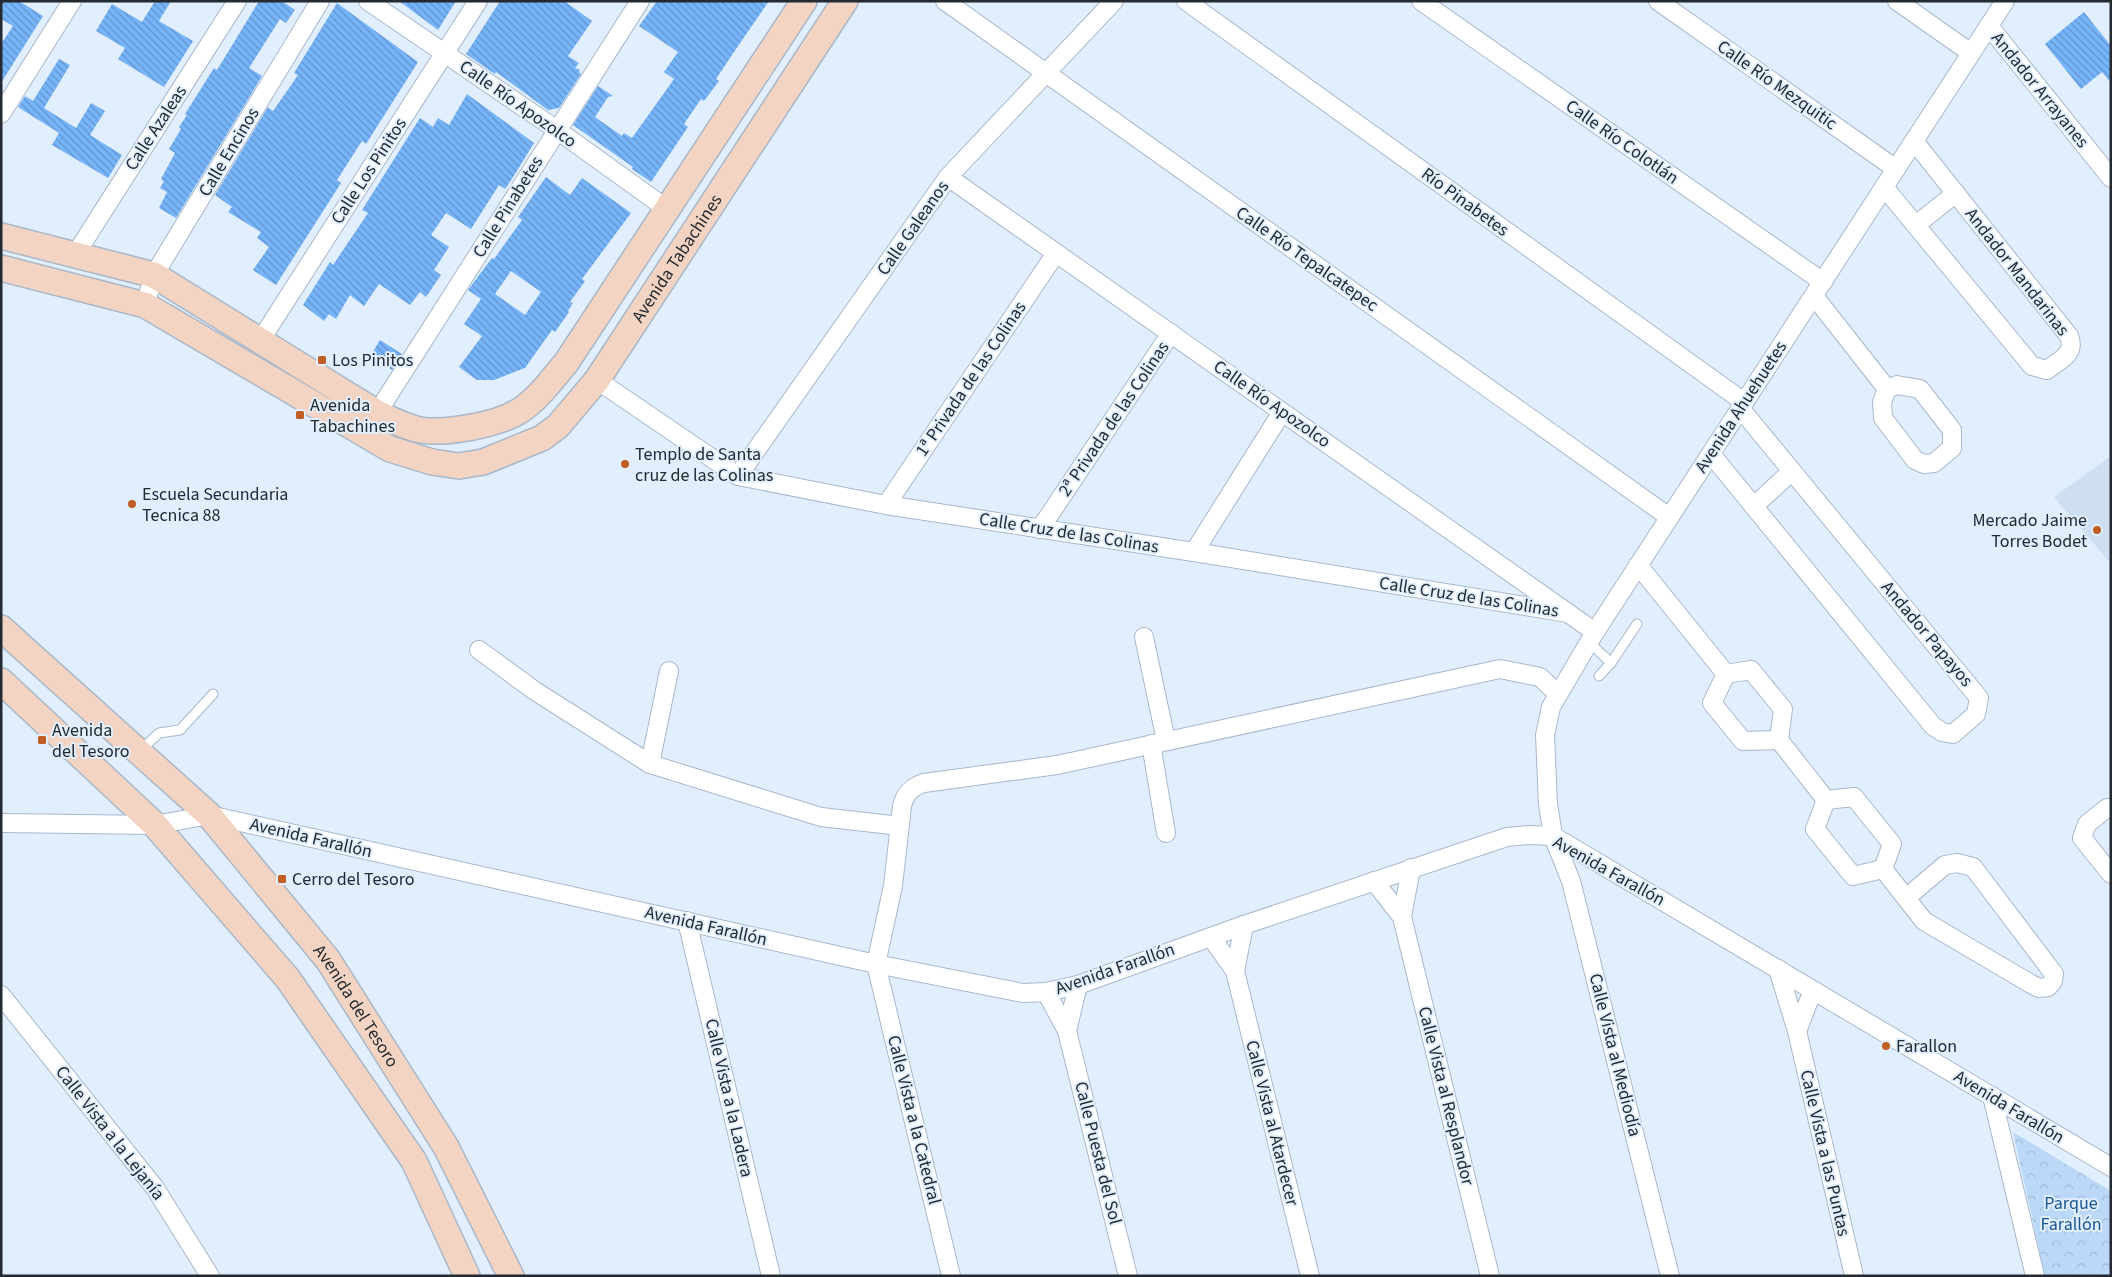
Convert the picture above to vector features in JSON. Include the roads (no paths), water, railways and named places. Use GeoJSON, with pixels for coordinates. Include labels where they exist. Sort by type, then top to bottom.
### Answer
{"type":"FeatureCollection","features":[{"type":"Feature","properties":{"kind":"street"},"geometry":{"type":"LineString","coordinates":[[1,114],[72,1]]}},
{"type":"Feature","properties":{"kind":"street","name":"Calle Azaleas"},"geometry":{"type":"LineString","coordinates":[[75,255],[237,1]]}},
{"type":"Feature","properties":{"kind":"street","name":"Calle Encinos"},"geometry":{"type":"LineString","coordinates":[[145,305],[154,275],[320,1]]}},
{"type":"Feature","properties":{"kind":"street","name":"Calle Río Apozolco"},"geometry":{"type":"LineString","coordinates":[[368,1],[667,209]]}},
{"type":"Feature","properties":{"kind":"street","name":"Calle Los Pinitos"},"geometry":{"type":"LineString","coordinates":[[260,341],[478,1]]}},
{"type":"Feature","properties":{"kind":"street","name":"Calle Pinabetes"},"geometry":{"type":"LineString","coordinates":[[377,413],[640,1]]}},
{"type":"Feature","properties":{"kind":"street","name":"Avenida Tabachines"},"geometry":{"type":"LineString","coordinates":[[1,236],[154,275],[377,413],[405,426],[420,430],[447,430],[498,421],[520,410],[537,396],[566,363],[804,1]]}},
{"type":"Feature","properties":{"kind":"street","name":"Avenida Tabachines"},"geometry":{"type":"LineString","coordinates":[[1,268],[145,305],[390,449],[432,462],[459,466],[483,462],[542,438],[558,426],[597,380],[845,1]]}},
{"type":"Feature","properties":{"kind":"street","name":"Calle Río Tepalcatepec"},"geometry":{"type":"LineString","coordinates":[[945,1],[1669,517]]}},
{"type":"Feature","properties":{"kind":"street","name":"Calle Galeanos"},"geometry":{"type":"LineString","coordinates":[[738,476],[948,177],[1114,1]]}},
{"type":"Feature","properties":{"kind":"street","name":"Río Pinabetes"},"geometry":{"type":"LineString","coordinates":[[1186,1],[1742,405]]}},
{"type":"Feature","properties":{"kind":"street","name":"Calle Río Colotlán"},"geometry":{"type":"LineString","coordinates":[[1421,1],[1818,289],[1887,389]]}},
{"type":"Feature","properties":{"kind":"street","name":"Calle Río Mezquitic"},"geometry":{"type":"LineString","coordinates":[[1658,1],[1896,169]]}},
{"type":"Feature","properties":{"kind":"street"},"geometry":{"type":"LineString","coordinates":[[1897,1],[1971,53]]}},
{"type":"Feature","properties":{"kind":"street","name":"Avenida Ahuehuetes"},"geometry":{"type":"LineString","coordinates":[[1554,836],[1548,804],[1545,735],[1551,707],[1558,694],[1638,565],[2005,1]]}},
{"type":"Feature","properties":{"kind":"street","name":"Andador Arrayanes"},"geometry":{"type":"LineString","coordinates":[[1989,26],[2111,178]]}},
{"type":"Feature","properties":{"kind":"street","name":"Andador Mandarinas"},"geometry":{"type":"LineString","coordinates":[[1884,187],[2032,366],[2048,370],[2070,352],[2072,344],[2069,336],[1914,141]]}},
{"type":"Feature","properties":{"kind":"street","name":"Calle Río Apozolco"},"geometry":{"type":"LineString","coordinates":[[948,177],[1568,613],[1592,637]]}},
{"type":"Feature","properties":{"kind":"street"},"geometry":{"type":"LineString","coordinates":[[1916,225],[1956,193]]}},
{"type":"Feature","properties":{"kind":"street","name":"1ª Privada de las Colinas"},"geometry":{"type":"LineString","coordinates":[[886,505],[1056,253]]}},
{"type":"Feature","properties":{"kind":"street","name":"2ª Privada de las Colinas"},"geometry":{"type":"LineString","coordinates":[[1040,529],[1171,334]]}},
{"type":"Feature","properties":{"kind":"street","name":"Calle Cruz de las Colinas"},"geometry":{"type":"LineString","coordinates":[[597,380],[738,476],[886,505],[1194,552],[1568,613]]}},
{"type":"Feature","properties":{"kind":"street"},"geometry":{"type":"LineString","coordinates":[[1898,385],[1920,389],[1952,430],[1952,448],[1934,463],[1924,464],[1915,460],[1883,418],[1882,402],[1887,389],[1898,385]]}},
{"type":"Feature","properties":{"kind":"street","name":"Andador Papayos"},"geometry":{"type":"LineString","coordinates":[[1711,454],[1933,726],[1942,732],[1953,734],[1976,714],[1979,698],[1792,471],[1742,405]]}},
{"type":"Feature","properties":{"kind":"street"},"geometry":{"type":"LineString","coordinates":[[1194,552],[1282,412]]}},
{"type":"Feature","properties":{"kind":"street"},"geometry":{"type":"LineString","coordinates":[[1754,506],[1792,471]]}},
{"type":"Feature","properties":{"kind":"street"},"geometry":{"type":"LineString","coordinates":[[1638,565],[1726,674]]}},
{"type":"Feature","properties":{"kind":"street","name":"Avenida del Tesoro"},"geometry":{"type":"LineString","coordinates":[[1,628],[209,815],[328,960],[446,1147],[511,1276]]}},
{"type":"Feature","properties":{"kind":"street"},"geometry":{"type":"LineString","coordinates":[[1144,637],[1158,743],[1166,833]]}},
{"type":"Feature","properties":{"kind":"street"},"geometry":{"type":"LineString","coordinates":[[478,650],[535,691],[650,764],[821,817],[900,826]]}},
{"type":"Feature","properties":{"kind":"street"},"geometry":{"type":"LineString","coordinates":[[876,964],[893,886],[904,798],[908,791],[924,783],[1057,765],[1500,669],[1540,678],[1558,694]]}},
{"type":"Feature","properties":{"kind":"street"},"geometry":{"type":"LineString","coordinates":[[1726,674],[1751,670],[1783,710],[1779,740],[1826,800]]}},
{"type":"Feature","properties":{"kind":"street"},"geometry":{"type":"LineString","coordinates":[[650,764],[669,671]]}},
{"type":"Feature","properties":{"kind":"street"},"geometry":{"type":"LineString","coordinates":[[1726,674],[1712,703],[1743,741],[1779,740]]}},
{"type":"Feature","properties":{"kind":"street"},"geometry":{"type":"LineString","coordinates":[[1,681],[155,825],[294,987],[414,1162],[467,1276]]}},
{"type":"Feature","properties":{"kind":"street"},"geometry":{"type":"LineString","coordinates":[[1826,800],[1854,797],[1892,844],[1882,869]]}},
{"type":"Feature","properties":{"kind":"street"},"geometry":{"type":"LineString","coordinates":[[1826,800],[1815,830],[1853,876],[1882,869]]}},
{"type":"Feature","properties":{"kind":"street"},"geometry":{"type":"LineString","coordinates":[[2111,808],[2107,808],[2087,824],[2082,838],[2111,874]]}},
{"type":"Feature","properties":{"kind":"street","name":"Avenida Farallón"},"geometry":{"type":"LineString","coordinates":[[1,823],[155,825],[209,815],[876,964],[1023,993],[1046,992],[1078,985],[1244,925],[1507,837],[1529,835],[1554,836],[2111,1167]]}},
{"type":"Feature","properties":{"kind":"street","name":"Calle Vista al Mediodía"},"geometry":{"type":"LineString","coordinates":[[1554,836],[1571,881],[1670,1276]]}},
{"type":"Feature","properties":{"kind":"street"},"geometry":{"type":"LineString","coordinates":[[1882,869],[1924,921],[2039,988],[2048,987],[2053,981],[2054,974],[1973,867],[1957,863],[1945,865],[1906,898]]}},
{"type":"Feature","properties":{"kind":"street","name":"Calle Vista al Resplandor"},"geometry":{"type":"LineString","coordinates":[[1402,917],[1411,868]]}},
{"type":"Feature","properties":{"kind":"street","name":"Calle Vista al Resplandor"},"geometry":{"type":"LineString","coordinates":[[1374,881],[1402,917],[1490,1276]]}},
{"type":"Feature","properties":{"kind":"street","name":"Calle Vista a la Ladera"},"geometry":{"type":"LineString","coordinates":[[687,921],[771,1276]]}},
{"type":"Feature","properties":{"kind":"street","name":"Calle Vista al Atardecer"},"geometry":{"type":"LineString","coordinates":[[1235,971],[1244,925]]}},
{"type":"Feature","properties":{"kind":"street","name":"Calle Vista al Atardecer"},"geometry":{"type":"LineString","coordinates":[[1210,937],[1235,971],[1310,1276]]}},
{"type":"Feature","properties":{"kind":"street","name":"Calle Vista a la Catedral"},"geometry":{"type":"LineString","coordinates":[[876,964],[952,1276]]}},
{"type":"Feature","properties":{"kind":"street","name":"Calle Vista a las Puntas"},"geometry":{"type":"LineString","coordinates":[[1778,969],[1796,1031],[1854,1276]]}},
{"type":"Feature","properties":{"kind":"street","name":"Calle Puesta del Sol"},"geometry":{"type":"LineString","coordinates":[[1067,1030],[1078,985]]}},
{"type":"Feature","properties":{"kind":"street"},"geometry":{"type":"LineString","coordinates":[[1796,1031],[1813,990]]}},
{"type":"Feature","properties":{"kind":"street","name":"Calle Puesta del Sol"},"geometry":{"type":"LineString","coordinates":[[1046,992],[1067,1030],[1128,1276]]}},
{"type":"Feature","properties":{"kind":"street","name":"Calle Vista a la Lejanía"},"geometry":{"type":"LineString","coordinates":[[1,995],[155,1188],[210,1276]]}},
{"type":"Feature","properties":{"kind":"street"},"geometry":{"type":"LineString","coordinates":[[1992,1096],[2035,1276]]}},
{"type":"Feature","properties":{"kind":"lane"},"geometry":{"type":"LineString","coordinates":[[1599,676],[1611,663],[1638,624]]}},
{"type":"Feature","properties":{"kind":"lane"},"geometry":{"type":"LineString","coordinates":[[1592,637],[1611,663]]}},
{"type":"Feature","properties":{"kind":"lane"},"geometry":{"type":"LineString","coordinates":[[139,752],[159,733],[180,730],[212,694]]}},
{"type":"Feature","properties":{"kind":"place","name":"Los Pinitos"},"geometry":{"type":"Point","coordinates":[322,360]}},
{"type":"Feature","properties":{"kind":"place","name":"Avenida Tabachines"},"geometry":{"type":"Point","coordinates":[300,415]}},
{"type":"Feature","properties":{"kind":"place","name":"Templo de Santa cruz de las Colinas"},"geometry":{"type":"Point","coordinates":[625,464]}},
{"type":"Feature","properties":{"kind":"place","name":"Escuela Secundaria Tecnica 88"},"geometry":{"type":"Point","coordinates":[132,504]}},
{"type":"Feature","properties":{"kind":"place","name":"Mercado Jaime Torres Bodet"},"geometry":{"type":"Point","coordinates":[2097,530]}},
{"type":"Feature","properties":{"kind":"place","name":"Avenida del Tesoro"},"geometry":{"type":"Point","coordinates":[42,740]}},
{"type":"Feature","properties":{"kind":"place","name":"Cerro del Tesoro"},"geometry":{"type":"Point","coordinates":[282,879]}},
{"type":"Feature","properties":{"kind":"place","name":"Farallon"},"geometry":{"type":"Point","coordinates":[1886,1046]}},
{"type":"Feature","properties":{"kind":"park label","name":"Parque Farallón"},"geometry":{"type":"Point","coordinates":[2071,1213]}}]}
